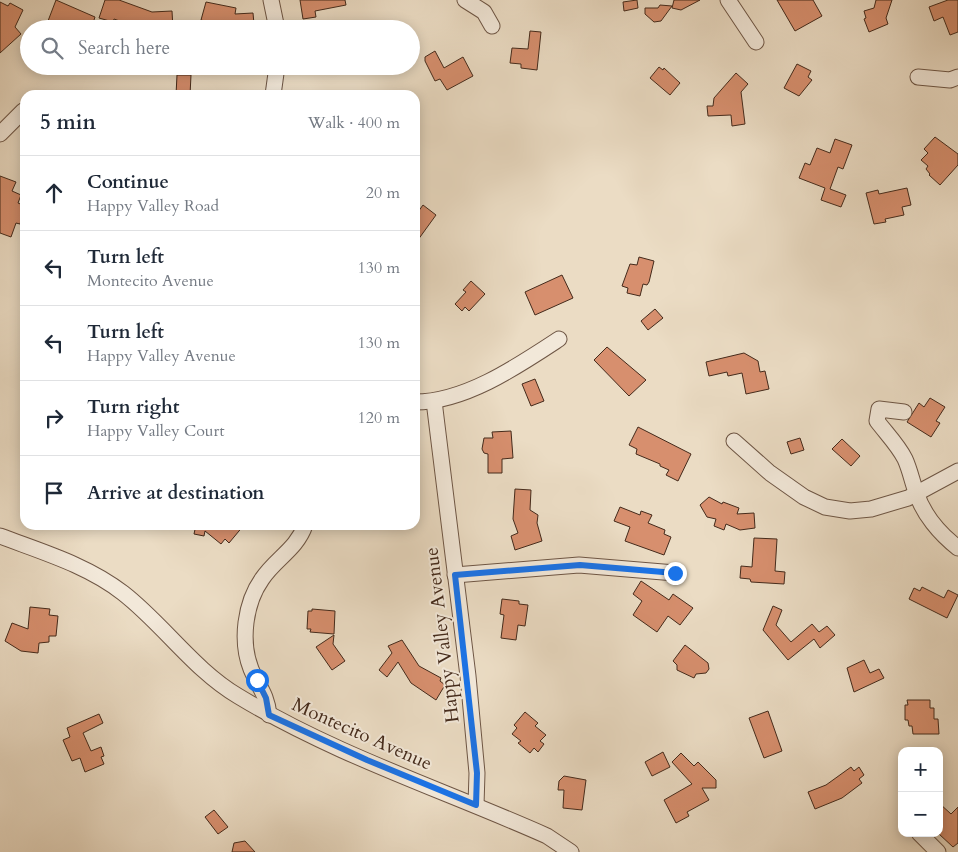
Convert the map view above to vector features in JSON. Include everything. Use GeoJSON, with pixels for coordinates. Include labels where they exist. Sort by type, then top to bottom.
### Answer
{"type":"FeatureCollection","features":[{"type":"Feature","properties":{"kind":"street"},"geometry":{"type":"LineString","coordinates":[[271,0],[275,20]]}},
{"type":"Feature","properties":{"kind":"street"},"geometry":{"type":"LineString","coordinates":[[465,0],[484,12],[492,26]]}},
{"type":"Feature","properties":{"kind":"street"},"geometry":{"type":"LineString","coordinates":[[728,0],[756,42]]}},
{"type":"Feature","properties":{"kind":"street"},"geometry":{"type":"LineString","coordinates":[[275,90],[276,75]]}},
{"type":"Feature","properties":{"kind":"street"},"geometry":{"type":"LineString","coordinates":[[918,77],[950,80],[958,77]]}},
{"type":"Feature","properties":{"kind":"street"},"geometry":{"type":"LineString","coordinates":[[0,134],[20,114]]}},
{"type":"Feature","properties":{"kind":"street"},"geometry":{"type":"LineString","coordinates":[[420,402],[434,401],[456,394],[517,366],[559,339]]}},
{"type":"Feature","properties":{"kind":"street","name":"Happy Valley Avenue"},"geometry":{"type":"LineString","coordinates":[[434,401],[477,773],[476,805]]}},
{"type":"Feature","properties":{"kind":"street"},"geometry":{"type":"LineString","coordinates":[[904,412],[879,409],[877,420],[904,457],[916,494],[926,512],[944,537],[958,548]]}},
{"type":"Feature","properties":{"kind":"street"},"geometry":{"type":"LineString","coordinates":[[734,441],[792,490],[825,507],[850,511],[871,509],[916,494],[958,471]]}},
{"type":"Feature","properties":{"kind":"street"},"geometry":{"type":"LineString","coordinates":[[269,715],[264,690],[249,662],[246,640],[247,617],[258,585],[292,548],[302,530]]}},
{"type":"Feature","properties":{"kind":"street","name":"Montecito Avenue"},"geometry":{"type":"LineString","coordinates":[[0,536],[84,568],[99,577],[137,605],[218,683],[269,715],[367,760],[547,836],[571,852]]}},
{"type":"Feature","properties":{"kind":"street"},"geometry":{"type":"LineString","coordinates":[[455,575],[580,565],[675,573]]}},
{"type":"Feature","properties":{"kind":"street"},"geometry":{"type":"LineString","coordinates":[[923,837],[938,852]]}},
{"type":"Feature","properties":{"kind":"building"},"geometry":{"type":"Polygon","coordinates":[[[56,0],[95,17],[94,20],[48,20],[56,0]]]}},
{"type":"Feature","properties":{"kind":"building"},"geometry":{"type":"Polygon","coordinates":[[[105,0],[119,0],[152,12],[172,11],[172,20],[106,20],[99,18],[105,0]]]}},
{"type":"Feature","properties":{"kind":"building"},"geometry":{"type":"Polygon","coordinates":[[[300,0],[345,0],[346,5],[315,11],[316,17],[303,19],[300,0]]]}},
{"type":"Feature","properties":{"kind":"building"},"geometry":{"type":"Polygon","coordinates":[[[637,0],[638,8],[624,11],[623,2],[637,0]]]}},
{"type":"Feature","properties":{"kind":"building"},"geometry":{"type":"Polygon","coordinates":[[[674,0],[700,0],[681,10],[672,8],[674,0]]]}},
{"type":"Feature","properties":{"kind":"building"},"geometry":{"type":"Polygon","coordinates":[[[777,0],[813,0],[822,16],[795,31],[777,0]]]}},
{"type":"Feature","properties":{"kind":"building"},"geometry":{"type":"Polygon","coordinates":[[[876,0],[892,0],[886,18],[888,24],[869,32],[864,19],[866,18],[864,11],[874,8],[876,0]]]}},
{"type":"Feature","properties":{"kind":"building"},"geometry":{"type":"Polygon","coordinates":[[[948,0],[958,0],[958,32],[950,35],[943,17],[934,21],[929,7],[948,0]]]}},
{"type":"Feature","properties":{"kind":"building"},"geometry":{"type":"Polygon","coordinates":[[[0,2],[8,6],[10,3],[23,10],[15,27],[20,35],[0,53],[0,2]]]}},
{"type":"Feature","properties":{"kind":"building"},"geometry":{"type":"Polygon","coordinates":[[[206,2],[236,8],[235,14],[253,13],[254,20],[201,20],[206,2]]]}},
{"type":"Feature","properties":{"kind":"building"},"geometry":{"type":"Polygon","coordinates":[[[660,5],[672,6],[661,21],[654,22],[645,14],[645,8],[658,8],[660,5]]]}},
{"type":"Feature","properties":{"kind":"building"},"geometry":{"type":"Polygon","coordinates":[[[530,31],[541,32],[537,70],[521,68],[521,64],[510,63],[512,48],[528,49],[530,31]]]}},
{"type":"Feature","properties":{"kind":"building"},"geometry":{"type":"Polygon","coordinates":[[[435,51],[444,68],[463,57],[473,76],[447,90],[440,79],[435,81],[425,61],[425,57],[435,51]]]}},
{"type":"Feature","properties":{"kind":"building"},"geometry":{"type":"Polygon","coordinates":[[[797,64],[811,71],[808,77],[812,80],[799,96],[784,88],[797,64]]]}},
{"type":"Feature","properties":{"kind":"building"},"geometry":{"type":"Polygon","coordinates":[[[659,67],[663,70],[664,68],[680,83],[670,95],[650,78],[659,67]]]}},
{"type":"Feature","properties":{"kind":"building"},"geometry":{"type":"Polygon","coordinates":[[[736,73],[748,84],[741,92],[745,124],[732,126],[731,115],[708,116],[707,106],[713,106],[714,98],[736,73]]]}},
{"type":"Feature","properties":{"kind":"building"},"geometry":{"type":"Polygon","coordinates":[[[177,75],[191,75],[190,90],[176,90],[177,75]]]}},
{"type":"Feature","properties":{"kind":"building"},"geometry":{"type":"Polygon","coordinates":[[[935,137],[958,154],[958,165],[940,185],[929,175],[926,169],[928,166],[921,160],[928,153],[924,149],[935,137]]]}},
{"type":"Feature","properties":{"kind":"building"},"geometry":{"type":"Polygon","coordinates":[[[835,139],[852,145],[843,169],[838,167],[830,189],[846,195],[841,207],[821,200],[825,188],[799,178],[805,163],[810,165],[817,148],[830,153],[835,139]]]}},
{"type":"Feature","properties":{"kind":"building"},"geometry":{"type":"Polygon","coordinates":[[[0,176],[16,182],[12,191],[20,195],[18,203],[20,204],[20,224],[16,223],[11,237],[0,233],[0,176]]]}},
{"type":"Feature","properties":{"kind":"building"},"geometry":{"type":"Polygon","coordinates":[[[907,188],[911,205],[902,207],[904,215],[885,219],[886,222],[874,224],[866,193],[878,190],[879,194],[907,188]]]}},
{"type":"Feature","properties":{"kind":"building"},"geometry":{"type":"Polygon","coordinates":[[[423,205],[436,215],[420,237],[420,209],[423,205]]]}},
{"type":"Feature","properties":{"kind":"building"},"geometry":{"type":"Polygon","coordinates":[[[639,257],[654,261],[649,282],[647,285],[643,284],[640,296],[627,293],[628,288],[622,286],[630,264],[637,265],[639,257]]]}},
{"type":"Feature","properties":{"kind":"building"},"geometry":{"type":"Polygon","coordinates":[[[562,275],[573,298],[535,315],[525,292],[562,275]]]}},
{"type":"Feature","properties":{"kind":"building"},"geometry":{"type":"Polygon","coordinates":[[[471,281],[485,294],[469,311],[465,307],[462,311],[455,304],[466,292],[463,290],[471,281]]]}},
{"type":"Feature","properties":{"kind":"building"},"geometry":{"type":"Polygon","coordinates":[[[655,309],[663,318],[648,330],[641,321],[655,309]]]}},
{"type":"Feature","properties":{"kind":"building"},"geometry":{"type":"Polygon","coordinates":[[[607,347],[646,380],[629,396],[594,360],[607,347]]]}},
{"type":"Feature","properties":{"kind":"building"},"geometry":{"type":"Polygon","coordinates":[[[744,353],[758,361],[760,372],[765,371],[769,389],[746,394],[742,373],[728,376],[727,372],[709,376],[706,362],[744,353]]]}},
{"type":"Feature","properties":{"kind":"building"},"geometry":{"type":"Polygon","coordinates":[[[535,379],[544,401],[531,406],[522,384],[535,379]]]}},
{"type":"Feature","properties":{"kind":"building"},"geometry":{"type":"Polygon","coordinates":[[[930,398],[945,407],[936,421],[940,423],[931,437],[907,422],[919,403],[924,407],[930,398]]]}},
{"type":"Feature","properties":{"kind":"building"},"geometry":{"type":"Polygon","coordinates":[[[638,427],[691,454],[678,481],[666,475],[669,470],[636,454],[637,449],[629,445],[638,427]]]}},
{"type":"Feature","properties":{"kind":"building"},"geometry":{"type":"Polygon","coordinates":[[[511,431],[513,458],[502,459],[502,473],[488,473],[488,454],[484,453],[482,449],[484,438],[493,438],[492,432],[511,431]]]}},
{"type":"Feature","properties":{"kind":"building"},"geometry":{"type":"Polygon","coordinates":[[[800,438],[804,450],[791,454],[787,442],[800,438]]]}},
{"type":"Feature","properties":{"kind":"building"},"geometry":{"type":"Polygon","coordinates":[[[842,439],[860,456],[851,466],[832,449],[842,439]]]}},
{"type":"Feature","properties":{"kind":"building"},"geometry":{"type":"Polygon","coordinates":[[[515,489],[531,490],[530,510],[538,515],[537,523],[542,541],[515,550],[511,536],[518,533],[513,519],[515,489]]]}},
{"type":"Feature","properties":{"kind":"building"},"geometry":{"type":"Polygon","coordinates":[[[709,497],[722,504],[723,502],[739,508],[737,514],[754,513],[755,528],[740,530],[726,524],[724,530],[714,526],[716,519],[707,517],[700,505],[709,497]]]}},
{"type":"Feature","properties":{"kind":"building"},"geometry":{"type":"Polygon","coordinates":[[[620,507],[640,515],[641,511],[652,515],[648,523],[665,530],[664,534],[671,537],[664,555],[625,541],[630,527],[614,521],[620,507]]]}},
{"type":"Feature","properties":{"kind":"building"},"geometry":{"type":"Polygon","coordinates":[[[195,530],[240,530],[229,543],[225,539],[221,544],[205,531],[204,536],[194,534],[195,530]]]}},
{"type":"Feature","properties":{"kind":"building"},"geometry":{"type":"Polygon","coordinates":[[[754,538],[777,539],[775,571],[785,572],[784,584],[751,582],[750,579],[740,578],[741,566],[752,567],[754,538]]]}},
{"type":"Feature","properties":{"kind":"building"},"geometry":{"type":"Polygon","coordinates":[[[641,581],[669,600],[673,594],[693,608],[680,625],[668,616],[657,632],[633,615],[642,601],[633,594],[641,581]]]}},
{"type":"Feature","properties":{"kind":"building"},"geometry":{"type":"Polygon","coordinates":[[[922,587],[944,598],[948,590],[958,595],[947,618],[909,599],[914,588],[920,591],[922,587]]]}},
{"type":"Feature","properties":{"kind":"building"},"geometry":{"type":"Polygon","coordinates":[[[502,599],[519,601],[519,604],[528,605],[525,626],[518,625],[516,640],[501,638],[504,615],[500,614],[502,599]]]}},
{"type":"Feature","properties":{"kind":"building"},"geometry":{"type":"Polygon","coordinates":[[[773,606],[782,610],[776,625],[791,642],[812,624],[819,632],[827,626],[835,635],[820,648],[814,639],[788,660],[763,630],[773,606]]]}},
{"type":"Feature","properties":{"kind":"building"},"geometry":{"type":"Polygon","coordinates":[[[30,607],[50,609],[49,615],[58,616],[56,636],[49,636],[49,642],[39,643],[38,653],[21,651],[5,641],[12,623],[28,629],[30,607]]]}},
{"type":"Feature","properties":{"kind":"building"},"geometry":{"type":"Polygon","coordinates":[[[312,609],[335,611],[334,634],[310,632],[311,629],[307,629],[308,611],[312,611],[312,609]]]}},
{"type":"Feature","properties":{"kind":"building"},"geometry":{"type":"Polygon","coordinates":[[[334,635],[333,644],[345,661],[332,670],[316,647],[334,635]]]}},
{"type":"Feature","properties":{"kind":"building"},"geometry":{"type":"Polygon","coordinates":[[[402,640],[419,666],[441,678],[440,681],[445,685],[436,700],[411,683],[398,662],[387,677],[379,670],[392,653],[388,646],[402,640]]]}},
{"type":"Feature","properties":{"kind":"building"},"geometry":{"type":"Polygon","coordinates":[[[685,645],[708,663],[709,669],[706,673],[696,674],[694,678],[677,670],[677,665],[673,661],[685,645]]]}},
{"type":"Feature","properties":{"kind":"building"},"geometry":{"type":"Polygon","coordinates":[[[864,660],[870,673],[879,669],[884,678],[854,692],[847,668],[864,660]]]}},
{"type":"Feature","properties":{"kind":"building"},"geometry":{"type":"Polygon","coordinates":[[[907,700],[930,700],[930,708],[934,708],[934,719],[938,719],[939,734],[913,734],[912,726],[909,726],[908,720],[905,720],[907,700]]]}},
{"type":"Feature","properties":{"kind":"building"},"geometry":{"type":"Polygon","coordinates":[[[768,711],[782,751],[764,758],[749,718],[768,711]]]}},
{"type":"Feature","properties":{"kind":"building"},"geometry":{"type":"Polygon","coordinates":[[[525,712],[538,723],[535,726],[546,735],[540,741],[544,744],[538,752],[534,748],[530,753],[518,743],[521,741],[512,734],[517,728],[514,725],[525,712]]]}},
{"type":"Feature","properties":{"kind":"building"},"geometry":{"type":"Polygon","coordinates":[[[99,714],[103,723],[83,733],[91,751],[101,747],[104,756],[101,757],[104,764],[85,772],[80,758],[72,761],[63,740],[70,737],[67,728],[99,714]]]}},
{"type":"Feature","properties":{"kind":"building"},"geometry":{"type":"Polygon","coordinates":[[[663,752],[670,767],[652,776],[645,762],[663,752]]]}},
{"type":"Feature","properties":{"kind":"building"},"geometry":{"type":"Polygon","coordinates":[[[681,753],[694,766],[698,762],[716,780],[716,788],[702,788],[709,800],[687,812],[689,816],[676,823],[664,800],[692,784],[672,762],[681,753]]]}},
{"type":"Feature","properties":{"kind":"building"},"geometry":{"type":"Polygon","coordinates":[[[851,767],[854,771],[859,767],[864,775],[859,779],[862,783],[842,798],[815,809],[808,792],[826,785],[851,767]]]}},
{"type":"Feature","properties":{"kind":"building"},"geometry":{"type":"Polygon","coordinates":[[[564,776],[586,780],[582,810],[563,808],[564,790],[558,790],[559,781],[564,776]]]}},
{"type":"Feature","properties":{"kind":"building"},"geometry":{"type":"Polygon","coordinates":[[[943,807],[951,814],[958,807],[958,843],[953,847],[942,837],[943,807]]]}},
{"type":"Feature","properties":{"kind":"building"},"geometry":{"type":"Polygon","coordinates":[[[214,810],[228,827],[218,834],[205,817],[214,810]]]}},
{"type":"Feature","properties":{"kind":"building"},"geometry":{"type":"Polygon","coordinates":[[[245,841],[255,852],[232,852],[234,843],[245,841]]]}},
{"type":"Feature","properties":{"kind":"route"},"geometry":{"type":"LineString","coordinates":[[257,680],[264,690],[269,715],[395,773],[476,805],[477,773],[468,676],[455,575],[580,565],[675,573]]}}]}
